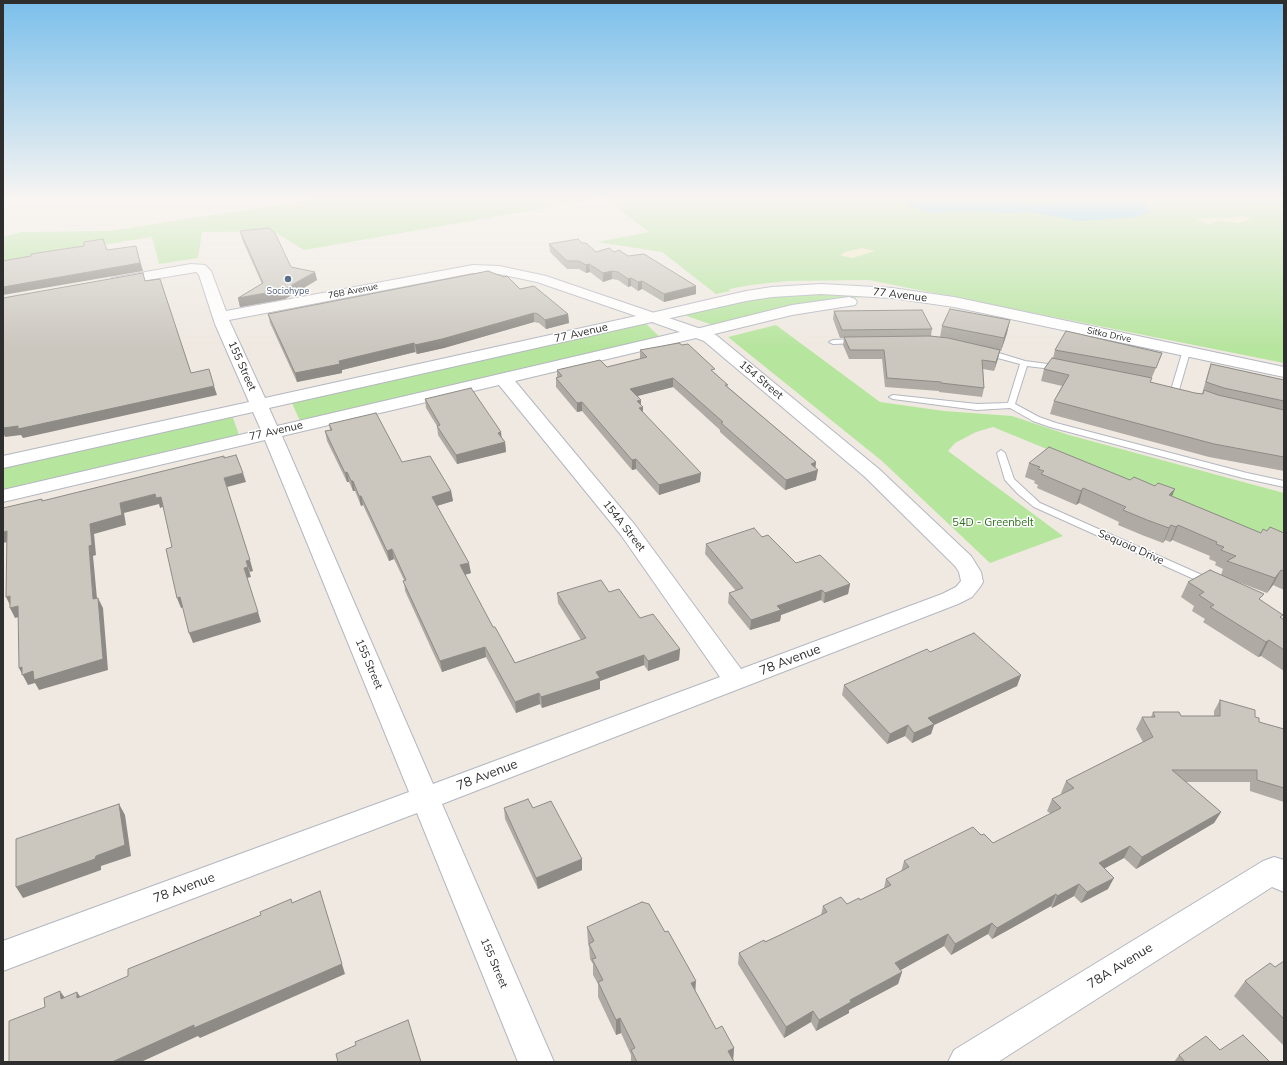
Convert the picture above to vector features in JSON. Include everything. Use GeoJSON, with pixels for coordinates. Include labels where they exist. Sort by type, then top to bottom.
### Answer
{"type":"FeatureCollection","features":[{"type":"Feature","properties":{"kind":"street","name":"155 Street"},"geometry":{"type":"LineString","coordinates":[[104,283],[183,269],[200,268],[206,274],[221,317],[271,432],[536,1062]]}},
{"type":"Feature","properties":{"kind":"street","name":"76B Avenue"},"geometry":{"type":"LineString","coordinates":[[221,317],[461,270],[487,269]]}},
{"type":"Feature","properties":{"kind":"street","name":"154 Street"},"geometry":{"type":"LineString","coordinates":[[487,269],[499,270],[547,281],[710,338],[872,474],[963,561],[972,578],[969,588]]}},
{"type":"Feature","properties":{"kind":"street","name":"77 Avenue"},"geometry":{"type":"LineString","coordinates":[[3,462],[260,406],[746,296],[798,290],[865,291],[934,299]]}},
{"type":"Feature","properties":{"kind":"street","name":"77 Avenue"},"geometry":{"type":"LineString","coordinates":[[3,496],[816,305],[864,300],[934,299]]}},
{"type":"Feature","properties":{"kind":"street","name":"Sitka Drive"},"geometry":{"type":"LineString","coordinates":[[934,299],[1284,372]]}},
{"type":"Feature","properties":{"kind":"street","name":"154A Street"},"geometry":{"type":"LineString","coordinates":[[503,378],[628,530],[736,681]]}},
{"type":"Feature","properties":{"kind":"street","name":"78 Avenue"},"geometry":{"type":"LineString","coordinates":[[3,956],[736,681],[950,599],[969,588]]}},
{"type":"Feature","properties":{"kind":"street","name":"78A Avenue"},"geometry":{"type":"LineString","coordinates":[[966,1062],[1279,875]]}},
{"type":"Feature","properties":{"kind":"lane"},"geometry":{"type":"LineString","coordinates":[[833,342],[868,341]]}},
{"type":"Feature","properties":{"kind":"lane"},"geometry":{"type":"LineString","coordinates":[[974,350],[1003,356],[1024,363],[1071,370]]}},
{"type":"Feature","properties":{"kind":"lane"},"geometry":{"type":"LineString","coordinates":[[1175,390],[1186,352]]}},
{"type":"Feature","properties":{"kind":"lane"},"geometry":{"type":"LineString","coordinates":[[1011,405],[1024,363]]}},
{"type":"Feature","properties":{"kind":"lane"},"geometry":{"type":"LineString","coordinates":[[893,398],[977,407],[1011,405],[1044,423],[1246,476],[1284,484]]}},
{"type":"Feature","properties":{"kind":"lane","name":"Sequoia Drive"},"geometry":{"type":"LineString","coordinates":[[1000,453],[1010,480],[1021,492],[1037,505],[1219,586]]}},
{"type":"Feature","properties":{"kind":"green space"},"geometry":{"type":"Polygon","coordinates":[[[3,249],[79,249],[3,261],[3,249]]]}},
{"type":"Feature","properties":{"kind":"green space"},"geometry":{"type":"Polygon","coordinates":[[[155,249],[199,249],[198,258],[159,264],[155,249]]]}},
{"type":"Feature","properties":{"kind":"green space"},"geometry":{"type":"Polygon","coordinates":[[[641,249],[1284,249],[1284,363],[869,280],[788,281],[751,285],[729,289],[730,291],[716,294],[662,252],[641,249]]]}},
{"type":"Feature","properties":{"kind":"green space"},"geometry":{"type":"Polygon","coordinates":[[[801,292],[885,296],[833,299],[713,325],[681,314],[750,298],[801,292]]]}},
{"type":"Feature","properties":{"kind":"green space"},"geometry":{"type":"Polygon","coordinates":[[[645,323],[660,337],[300,421],[292,403],[645,323]]]}},
{"type":"Feature","properties":{"kind":"green space","name":"54D - Greenbelt"},"geometry":{"type":"Polygon","coordinates":[[[776,325],[880,402],[944,411],[1012,416],[1069,435],[1284,493],[1284,546],[993,427],[976,432],[955,443],[948,451],[1063,536],[990,563],[882,461],[728,337],[776,325]]]}},
{"type":"Feature","properties":{"kind":"green space"},"geometry":{"type":"Polygon","coordinates":[[[232,415],[239,435],[3,490],[3,467],[232,415]]]}},
{"type":"Feature","properties":{"kind":"sand"},"geometry":{"type":"Polygon","coordinates":[[[859,249],[875,251],[852,258],[840,255],[845,252],[859,249]]]}},
{"type":"Feature","properties":{"kind":"building"},"geometry":{"type":"Polygon","coordinates":[[[66,249],[107,249],[107,250],[137,249],[140,263],[3,287],[3,261],[31,256],[31,254],[66,249]]]}},
{"type":"Feature","properties":{"kind":"building"},"geometry":{"type":"Polygon","coordinates":[[[248,249],[282,249],[291,267],[315,272],[283,290],[238,298],[263,283],[248,249]]]}},
{"type":"Feature","properties":{"kind":"building"},"geometry":{"type":"Polygon","coordinates":[[[554,249],[592,249],[596,252],[610,249],[614,252],[619,250],[628,256],[644,254],[696,286],[664,294],[642,281],[638,282],[631,278],[628,279],[618,272],[612,271],[603,273],[589,264],[586,265],[579,261],[567,261],[554,249]]]}},
{"type":"Feature","properties":{"kind":"building"},"geometry":{"type":"Polygon","coordinates":[[[488,271],[504,277],[507,276],[520,289],[534,286],[568,314],[545,320],[538,314],[534,313],[442,339],[415,345],[414,343],[339,361],[340,364],[295,373],[268,314],[488,271]]]}},
{"type":"Feature","properties":{"kind":"building"},"geometry":{"type":"Polygon","coordinates":[[[143,273],[145,281],[160,279],[191,373],[209,369],[214,386],[18,429],[18,426],[3,428],[3,298],[143,273]]]}},
{"type":"Feature","properties":{"kind":"building"},"geometry":{"type":"Polygon","coordinates":[[[950,309],[1010,320],[1004,338],[942,326],[950,309]]]}},
{"type":"Feature","properties":{"kind":"building"},"geometry":{"type":"Polygon","coordinates":[[[922,310],[932,329],[842,330],[834,311],[922,310]]]}},
{"type":"Feature","properties":{"kind":"building"},"geometry":{"type":"Polygon","coordinates":[[[1066,331],[1162,353],[1156,368],[1055,350],[1066,331]]]}},
{"type":"Feature","properties":{"kind":"building"},"geometry":{"type":"Polygon","coordinates":[[[930,336],[948,338],[1000,350],[996,362],[982,360],[984,388],[941,382],[887,378],[884,350],[850,350],[844,337],[930,336]]]}},
{"type":"Feature","properties":{"kind":"building"},"geometry":{"type":"Polygon","coordinates":[[[679,343],[682,345],[688,344],[715,369],[711,370],[728,385],[725,385],[816,462],[811,464],[818,470],[786,480],[721,423],[723,422],[673,378],[630,389],[641,400],[637,401],[643,407],[639,408],[701,473],[659,485],[636,459],[632,460],[582,402],[577,403],[556,378],[562,376],[557,370],[600,360],[607,367],[647,357],[640,350],[679,343]]]}},
{"type":"Feature","properties":{"kind":"building"},"geometry":{"type":"Polygon","coordinates":[[[1052,358],[1152,378],[1150,382],[1195,393],[1203,394],[1204,390],[1218,395],[1284,410],[1284,457],[1214,444],[1054,401],[1069,375],[1044,369],[1052,358]]]}},
{"type":"Feature","properties":{"kind":"building"},"geometry":{"type":"Polygon","coordinates":[[[1211,364],[1284,380],[1284,401],[1224,388],[1206,382],[1211,364]]]}},
{"type":"Feature","properties":{"kind":"building"},"geometry":{"type":"Polygon","coordinates":[[[471,388],[501,432],[498,433],[505,442],[456,455],[437,426],[440,425],[425,399],[471,388]]]}},
{"type":"Feature","properties":{"kind":"building"},"geometry":{"type":"Polygon","coordinates":[[[376,413],[402,462],[430,456],[451,491],[432,497],[469,563],[460,565],[493,627],[495,627],[515,663],[586,638],[557,593],[601,580],[609,592],[619,589],[640,618],[653,614],[680,649],[648,661],[644,655],[596,672],[600,678],[541,697],[539,693],[515,702],[485,647],[440,661],[403,581],[406,580],[392,549],[387,551],[361,496],[359,496],[353,481],[351,481],[347,472],[345,473],[325,431],[332,430],[329,424],[376,413]]]}},
{"type":"Feature","properties":{"kind":"building"},"geometry":{"type":"Polygon","coordinates":[[[1049,447],[1130,480],[1134,477],[1155,486],[1158,483],[1175,489],[1169,495],[1261,533],[1263,529],[1267,531],[1270,527],[1284,533],[1284,571],[1281,570],[1275,578],[1227,561],[1236,556],[1221,550],[1224,547],[1216,544],[1217,542],[1178,525],[1176,527],[1171,525],[1169,528],[1147,520],[1123,510],[1126,507],[1083,488],[1081,491],[1041,474],[1044,471],[1038,469],[1040,467],[1029,463],[1049,447]]]}},
{"type":"Feature","properties":{"kind":"building"},"geometry":{"type":"Polygon","coordinates":[[[236,455],[243,473],[224,478],[250,560],[246,561],[248,567],[244,568],[258,612],[189,633],[180,597],[177,598],[166,549],[172,547],[161,497],[156,498],[155,494],[120,503],[122,515],[90,524],[92,545],[89,546],[93,599],[98,598],[103,659],[34,680],[33,671],[22,675],[22,667],[19,668],[18,606],[10,608],[10,596],[6,597],[7,531],[3,532],[3,508],[42,499],[42,501],[224,456],[224,458],[236,455]]]}},
{"type":"Feature","properties":{"kind":"building"},"geometry":{"type":"Polygon","coordinates":[[[754,528],[762,537],[768,535],[796,563],[820,555],[850,584],[825,593],[822,590],[777,606],[781,610],[751,620],[729,593],[743,588],[706,544],[754,528]]]}},
{"type":"Feature","properties":{"kind":"building"},"geometry":{"type":"Polygon","coordinates":[[[1210,570],[1264,594],[1259,599],[1283,615],[1280,617],[1284,620],[1284,650],[1269,640],[1266,642],[1210,607],[1214,605],[1199,595],[1204,592],[1188,582],[1210,570]]]}},
{"type":"Feature","properties":{"kind":"building"},"geometry":{"type":"Polygon","coordinates":[[[974,633],[1021,675],[928,718],[934,724],[914,733],[908,725],[890,734],[844,685],[927,649],[930,652],[974,633]]]}},
{"type":"Feature","properties":{"kind":"building"},"geometry":{"type":"Polygon","coordinates":[[[1220,700],[1255,710],[1255,717],[1259,718],[1259,722],[1284,729],[1284,788],[1257,780],[1257,770],[1172,770],[1221,812],[1142,857],[1130,846],[1099,863],[1114,878],[1087,892],[1079,884],[1057,896],[1056,894],[997,928],[992,923],[955,944],[948,934],[895,963],[902,972],[850,1000],[851,1002],[819,1020],[813,1011],[786,1027],[739,953],[764,940],[765,942],[827,912],[823,906],[841,897],[847,904],[859,898],[860,900],[891,885],[886,879],[909,867],[904,861],[973,827],[981,835],[984,834],[993,843],[1061,808],[1052,799],[1074,788],[1066,781],[1153,737],[1142,717],[1155,717],[1153,712],[1179,712],[1181,716],[1220,716],[1220,700]]]}},
{"type":"Feature","properties":{"kind":"building"},"geometry":{"type":"Polygon","coordinates":[[[528,799],[533,808],[551,801],[582,859],[536,878],[504,808],[528,799]]]}},
{"type":"Feature","properties":{"kind":"building"},"geometry":{"type":"Polygon","coordinates":[[[119,804],[125,845],[96,856],[95,859],[16,887],[16,839],[119,804]]]}},
{"type":"Feature","properties":{"kind":"building"},"geometry":{"type":"Polygon","coordinates":[[[320,891],[342,964],[194,1028],[194,1025],[112,1062],[9,1062],[9,1021],[45,1007],[44,998],[60,991],[61,999],[77,992],[77,998],[128,976],[128,969],[261,915],[260,912],[291,899],[292,903],[320,891]]]}},
{"type":"Feature","properties":{"kind":"building"},"geometry":{"type":"Polygon","coordinates":[[[642,902],[649,904],[665,932],[668,931],[696,981],[691,983],[716,1029],[722,1026],[734,1048],[728,1051],[734,1062],[637,1062],[631,1050],[635,1048],[620,1018],[616,1020],[598,982],[603,980],[592,959],[596,958],[589,944],[594,941],[587,927],[642,902]]]}},
{"type":"Feature","properties":{"kind":"building"},"geometry":{"type":"Polygon","coordinates":[[[1284,961],[1284,1019],[1245,981],[1270,963],[1275,967],[1284,961]]]}},
{"type":"Feature","properties":{"kind":"building"},"geometry":{"type":"Polygon","coordinates":[[[408,1020],[421,1062],[338,1062],[336,1054],[356,1045],[355,1042],[408,1020]]]}},
{"type":"Feature","properties":{"kind":"building"},"geometry":{"type":"Polygon","coordinates":[[[1243,1035],[1270,1062],[1185,1062],[1179,1055],[1206,1036],[1220,1050],[1243,1035]]]}},
{"type":"Feature","properties":{"kind":"place","name":"Sociohype"},"geometry":{"type":"Point","coordinates":[288,279]}}]}
